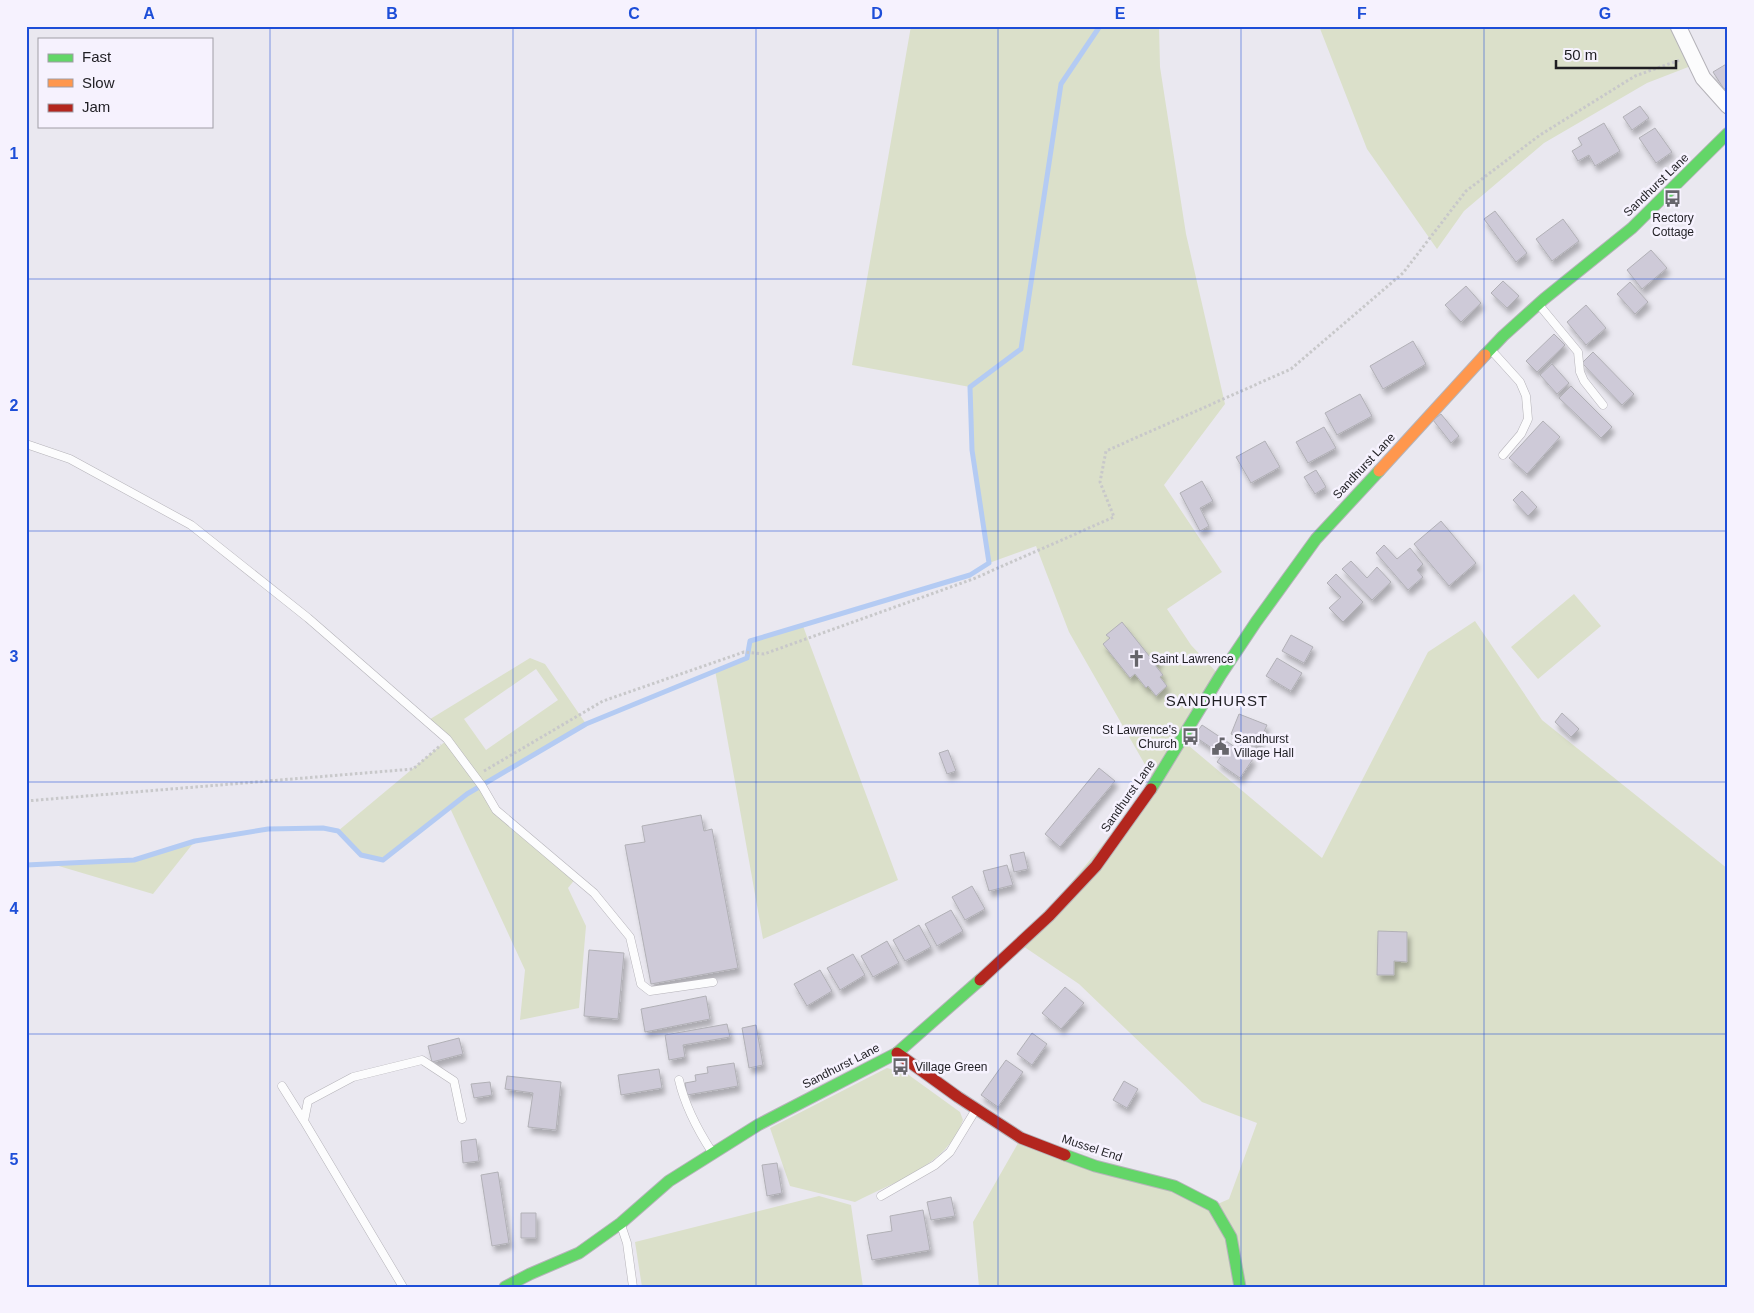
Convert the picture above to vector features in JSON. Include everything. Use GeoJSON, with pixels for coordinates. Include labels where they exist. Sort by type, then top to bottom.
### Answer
{"type":"FeatureCollection","features":[{"type":"Feature","properties":{"kind":"street"},"geometry":{"type":"LineString","coordinates":[[1678,26],[1703,78],[1728,106]]}},
{"type":"Feature","properties":{"kind":"street","name":"Sandhurst Lane"},"geometry":{"type":"LineString","coordinates":[[506,1287],[530,1274],[579,1253],[621,1223],[669,1182],[758,1125],[897,1053],[1020,944],[1096,866],[1155,782],[1220,676],[1256,622],[1316,539],[1503,336],[1632,228],[1728,134]]}},
{"type":"Feature","properties":{"kind":"street","name":"Mussel End"},"geometry":{"type":"LineString","coordinates":[[897,1053],[976,1109],[1021,1138],[1096,1166],[1174,1186],[1213,1206],[1231,1237],[1240,1287]]}},
{"type":"Feature","properties":{"kind":"lane"},"geometry":{"type":"LineString","coordinates":[[1539,304],[1578,352],[1580,372],[1584,381],[1603,405]]}},
{"type":"Feature","properties":{"kind":"lane"},"geometry":{"type":"LineString","coordinates":[[1491,349],[1520,382],[1526,396],[1528,419],[1521,434],[1503,455]]}},
{"type":"Feature","properties":{"kind":"lane"},"geometry":{"type":"LineString","coordinates":[[26,444],[70,459],[191,525],[308,618],[448,739],[496,810],[594,893],[630,937],[641,984],[650,991],[713,982]]}},
{"type":"Feature","properties":{"kind":"lane"},"geometry":{"type":"LineString","coordinates":[[304,1120],[308,1101],[353,1077],[422,1060],[454,1081],[462,1119]]}},
{"type":"Feature","properties":{"kind":"lane"},"geometry":{"type":"LineString","coordinates":[[679,1080],[688,1109],[713,1154]]}},
{"type":"Feature","properties":{"kind":"lane"},"geometry":{"type":"LineString","coordinates":[[282,1086],[403,1287]]}},
{"type":"Feature","properties":{"kind":"lane"},"geometry":{"type":"LineString","coordinates":[[881,1196],[935,1165],[950,1152],[976,1109]]}},
{"type":"Feature","properties":{"kind":"lane"},"geometry":{"type":"LineString","coordinates":[[621,1223],[627,1243],[633,1287]]}},
{"type":"Feature","properties":{"kind":"path"},"geometry":{"type":"LineString","coordinates":[[475,777],[603,701],[744,652],[764,654],[973,579],[1114,517],[1100,482],[1106,451],[1291,369],[1404,273],[1466,191],[1540,135],[1635,76],[1692,56]]}},
{"type":"Feature","properties":{"kind":"path"},"geometry":{"type":"LineString","coordinates":[[26,801],[413,769],[448,739]]}},
{"type":"Feature","properties":{"kind":"green space"},"geometry":{"type":"Polygon","coordinates":[[[911,26],[1159,26],[1160,67],[1186,234],[1225,404],[1164,485],[1222,572],[1167,609],[1191,645],[1220,676],[1182,740],[1322,858],[1428,652],[1475,621],[1542,720],[1728,869],[1728,1287],[979,1287],[973,1222],[1021,1138],[1213,1206],[1229,1199],[1257,1123],[1202,1102],[1079,984],[1020,944],[1155,782],[1069,632],[1036,546],[989,563],[972,450],[970,387],[852,365],[911,26]]]}},
{"type":"Feature","properties":{"kind":"green space"},"geometry":{"type":"Polygon","coordinates":[[[1319,26],[1678,26],[1696,64],[1647,83],[1544,143],[1464,211],[1437,249],[1367,149],[1319,26]]]}},
{"type":"Feature","properties":{"kind":"green space"},"geometry":{"type":"Polygon","coordinates":[[[1574,594],[1601,626],[1538,679],[1511,647],[1574,594]]]}},
{"type":"Feature","properties":{"kind":"green space"},"geometry":{"type":"Polygon","coordinates":[[[803,626],[898,880],[763,939],[715,670],[747,658],[750,641],[803,626]]]}},
{"type":"Feature","properties":{"kind":"green space"},"geometry":{"type":"Polygon","coordinates":[[[530,658],[545,664],[586,724],[482,786],[496,810],[576,878],[568,888],[586,926],[579,1008],[520,1020],[525,970],[450,808],[383,860],[361,855],[338,831],[447,740],[427,721],[530,658]],[[536,669],[464,719],[486,750],[558,700],[536,669]]]}},
{"type":"Feature","properties":{"kind":"green space"},"geometry":{"type":"Polygon","coordinates":[[[195,841],[153,894],[52,864],[134,860],[195,841]]]}},
{"type":"Feature","properties":{"kind":"green space"},"geometry":{"type":"Polygon","coordinates":[[[887,1068],[906,1073],[960,1112],[963,1120],[956,1136],[933,1160],[918,1170],[855,1202],[790,1186],[770,1128],[887,1068]]]}},
{"type":"Feature","properties":{"kind":"green space"},"geometry":{"type":"Polygon","coordinates":[[[819,1196],[851,1205],[863,1287],[642,1287],[635,1242],[819,1196]]]}},
{"type":"Feature","properties":{"kind":"building"},"geometry":{"type":"Polygon","coordinates":[[[1728,63],[1728,87],[1724,89],[1713,72],[1728,63]]]}},
{"type":"Feature","properties":{"kind":"building"},"geometry":{"type":"Polygon","coordinates":[[[1640,106],[1649,118],[1632,130],[1623,117],[1640,106]]]}},
{"type":"Feature","properties":{"kind":"building"},"geometry":{"type":"Polygon","coordinates":[[[1604,123],[1620,151],[1595,166],[1589,155],[1578,161],[1572,151],[1582,145],[1578,138],[1604,123]]]}},
{"type":"Feature","properties":{"kind":"building"},"geometry":{"type":"Polygon","coordinates":[[[1655,128],[1672,152],[1656,163],[1639,138],[1655,128]]]}},
{"type":"Feature","properties":{"kind":"building"},"geometry":{"type":"Polygon","coordinates":[[[1495,211],[1527,253],[1516,262],[1484,219],[1495,211]]]}},
{"type":"Feature","properties":{"kind":"building"},"geometry":{"type":"Polygon","coordinates":[[[1563,219],[1579,241],[1552,261],[1536,239],[1563,219]]]}},
{"type":"Feature","properties":{"kind":"building"},"geometry":{"type":"Polygon","coordinates":[[[1651,250],[1667,268],[1642,289],[1627,270],[1651,250]]]}},
{"type":"Feature","properties":{"kind":"building"},"geometry":{"type":"Polygon","coordinates":[[[1503,281],[1519,296],[1507,308],[1491,293],[1503,281]]]}},
{"type":"Feature","properties":{"kind":"building"},"geometry":{"type":"Polygon","coordinates":[[[1630,282],[1648,302],[1635,314],[1617,294],[1630,282]]]}},
{"type":"Feature","properties":{"kind":"building"},"geometry":{"type":"Polygon","coordinates":[[[1466,286],[1481,303],[1461,322],[1445,305],[1466,286]]]}},
{"type":"Feature","properties":{"kind":"building"},"geometry":{"type":"Polygon","coordinates":[[[1586,305],[1606,328],[1586,345],[1567,322],[1586,305]]]}},
{"type":"Feature","properties":{"kind":"building"},"geometry":{"type":"Polygon","coordinates":[[[1554,334],[1565,345],[1537,372],[1526,361],[1554,334]]]}},
{"type":"Feature","properties":{"kind":"building"},"geometry":{"type":"Polygon","coordinates":[[[1413,341],[1426,364],[1383,389],[1370,366],[1413,341]]]}},
{"type":"Feature","properties":{"kind":"building"},"geometry":{"type":"Polygon","coordinates":[[[1593,352],[1634,394],[1622,405],[1582,363],[1593,352]]]}},
{"type":"Feature","properties":{"kind":"building"},"geometry":{"type":"Polygon","coordinates":[[[1552,364],[1569,383],[1557,394],[1540,375],[1552,364]]]}},
{"type":"Feature","properties":{"kind":"building"},"geometry":{"type":"Polygon","coordinates":[[[1571,386],[1612,427],[1601,438],[1559,398],[1571,386]]]}},
{"type":"Feature","properties":{"kind":"building"},"geometry":{"type":"Polygon","coordinates":[[[1360,394],[1372,416],[1337,435],[1325,413],[1360,394]]]}},
{"type":"Feature","properties":{"kind":"building"},"geometry":{"type":"Polygon","coordinates":[[[1441,414],[1459,436],[1451,443],[1433,420],[1441,414]]]}},
{"type":"Feature","properties":{"kind":"building"},"geometry":{"type":"Polygon","coordinates":[[[1543,421],[1560,437],[1527,474],[1509,458],[1543,421]]]}},
{"type":"Feature","properties":{"kind":"building"},"geometry":{"type":"Polygon","coordinates":[[[1324,427],[1336,448],[1308,463],[1296,442],[1324,427]]]}},
{"type":"Feature","properties":{"kind":"building"},"geometry":{"type":"Polygon","coordinates":[[[1265,441],[1280,467],[1251,483],[1236,457],[1265,441]]]}},
{"type":"Feature","properties":{"kind":"building"},"geometry":{"type":"Polygon","coordinates":[[[1316,470],[1326,487],[1315,494],[1304,477],[1316,470]]]}},
{"type":"Feature","properties":{"kind":"building"},"geometry":{"type":"Polygon","coordinates":[[[1202,481],[1213,501],[1200,508],[1209,526],[1200,531],[1180,493],[1202,481]]]}},
{"type":"Feature","properties":{"kind":"building"},"geometry":{"type":"Polygon","coordinates":[[[1522,491],[1537,507],[1528,516],[1513,500],[1522,491]]]}},
{"type":"Feature","properties":{"kind":"building"},"geometry":{"type":"Polygon","coordinates":[[[1441,521],[1476,563],[1449,586],[1414,544],[1441,521]]]}},
{"type":"Feature","properties":{"kind":"building"},"geometry":{"type":"Polygon","coordinates":[[[1384,545],[1397,559],[1410,548],[1423,564],[1417,570],[1423,577],[1408,590],[1376,553],[1384,545]]]}},
{"type":"Feature","properties":{"kind":"building"},"geometry":{"type":"Polygon","coordinates":[[[1351,561],[1367,578],[1377,567],[1391,582],[1372,600],[1342,569],[1351,561]]]}},
{"type":"Feature","properties":{"kind":"building"},"geometry":{"type":"Polygon","coordinates":[[[1336,574],[1363,602],[1343,622],[1329,608],[1341,597],[1327,583],[1336,574]]]}},
{"type":"Feature","properties":{"kind":"building","name":"Saint Lawrence"},"geometry":{"type":"Polygon","coordinates":[[[1122,622],[1150,657],[1154,654],[1160,661],[1155,665],[1163,675],[1160,677],[1167,686],[1156,696],[1148,686],[1146,688],[1135,674],[1130,678],[1103,644],[1110,638],[1106,635],[1122,622]]]}},
{"type":"Feature","properties":{"kind":"building"},"geometry":{"type":"Polygon","coordinates":[[[1291,635],[1313,647],[1304,663],[1282,651],[1291,635]]]}},
{"type":"Feature","properties":{"kind":"building"},"geometry":{"type":"Polygon","coordinates":[[[1277,658],[1302,673],[1291,691],[1266,676],[1277,658]]]}},
{"type":"Feature","properties":{"kind":"building"},"geometry":{"type":"Polygon","coordinates":[[[1562,713],[1579,729],[1571,737],[1555,722],[1562,713]]]}},
{"type":"Feature","properties":{"kind":"building"},"geometry":{"type":"Polygon","coordinates":[[[1239,714],[1267,725],[1258,745],[1231,734],[1239,714]]]}},
{"type":"Feature","properties":{"kind":"building","name":"Sandhurst Village Hall"},"geometry":{"type":"Polygon","coordinates":[[[1202,725],[1253,759],[1240,778],[1217,762],[1222,755],[1194,736],[1202,725]]]}},
{"type":"Feature","properties":{"kind":"building"},"geometry":{"type":"Polygon","coordinates":[[[948,750],[956,771],[947,774],[939,753],[948,750]]]}},
{"type":"Feature","properties":{"kind":"building"},"geometry":{"type":"Polygon","coordinates":[[[1099,768],[1115,781],[1060,847],[1045,834],[1099,768]]]}},
{"type":"Feature","properties":{"kind":"building"},"geometry":{"type":"Polygon","coordinates":[[[701,815],[704,831],[712,829],[738,968],[651,984],[625,845],[645,842],[642,826],[701,815]]]}},
{"type":"Feature","properties":{"kind":"building"},"geometry":{"type":"Polygon","coordinates":[[[1024,852],[1028,869],[1014,872],[1010,855],[1024,852]]]}},
{"type":"Feature","properties":{"kind":"building"},"geometry":{"type":"Polygon","coordinates":[[[1007,865],[1013,885],[989,891],[983,871],[1007,865]]]}},
{"type":"Feature","properties":{"kind":"building"},"geometry":{"type":"Polygon","coordinates":[[[972,886],[985,909],[965,920],[952,897],[972,886]]]}},
{"type":"Feature","properties":{"kind":"building"},"geometry":{"type":"Polygon","coordinates":[[[951,910],[963,931],[937,946],[925,924],[951,910]]]}},
{"type":"Feature","properties":{"kind":"building"},"geometry":{"type":"Polygon","coordinates":[[[919,925],[931,947],[905,961],[893,940],[919,925]]]}},
{"type":"Feature","properties":{"kind":"building"},"geometry":{"type":"Polygon","coordinates":[[[1378,931],[1407,932],[1407,962],[1394,961],[1394,975],[1377,975],[1378,931]]]}},
{"type":"Feature","properties":{"kind":"building"},"geometry":{"type":"Polygon","coordinates":[[[887,941],[899,963],[873,977],[861,956],[887,941]]]}},
{"type":"Feature","properties":{"kind":"building"},"geometry":{"type":"Polygon","coordinates":[[[589,950],[624,953],[618,1019],[584,1016],[589,950]]]}},
{"type":"Feature","properties":{"kind":"building"},"geometry":{"type":"Polygon","coordinates":[[[853,954],[865,975],[840,990],[827,968],[853,954]]]}},
{"type":"Feature","properties":{"kind":"building"},"geometry":{"type":"Polygon","coordinates":[[[820,970],[832,991],[807,1006],[794,984],[820,970]]]}},
{"type":"Feature","properties":{"kind":"building"},"geometry":{"type":"Polygon","coordinates":[[[1065,987],[1084,1003],[1061,1029],[1042,1013],[1065,987]]]}},
{"type":"Feature","properties":{"kind":"building"},"geometry":{"type":"Polygon","coordinates":[[[706,996],[710,1019],[645,1032],[641,1009],[706,996]]]}},
{"type":"Feature","properties":{"kind":"building"},"geometry":{"type":"Polygon","coordinates":[[[727,1024],[730,1037],[683,1045],[685,1057],[669,1060],[665,1035],[727,1024]]]}},
{"type":"Feature","properties":{"kind":"building"},"geometry":{"type":"Polygon","coordinates":[[[756,1025],[763,1065],[749,1068],[742,1028],[756,1025]]]}},
{"type":"Feature","properties":{"kind":"building"},"geometry":{"type":"Polygon","coordinates":[[[1032,1033],[1047,1044],[1032,1065],[1017,1054],[1032,1033]]]}},
{"type":"Feature","properties":{"kind":"building"},"geometry":{"type":"Polygon","coordinates":[[[459,1038],[463,1054],[432,1062],[428,1046],[459,1038]]]}},
{"type":"Feature","properties":{"kind":"building"},"geometry":{"type":"Polygon","coordinates":[[[1006,1060],[1023,1072],[998,1107],[981,1095],[1006,1060]]]}},
{"type":"Feature","properties":{"kind":"building"},"geometry":{"type":"Polygon","coordinates":[[[734,1063],[738,1086],[687,1095],[685,1083],[696,1081],[695,1075],[708,1073],[707,1067],[734,1063]]]}},
{"type":"Feature","properties":{"kind":"building"},"geometry":{"type":"Polygon","coordinates":[[[659,1069],[662,1088],[621,1095],[618,1075],[659,1069]]]}},
{"type":"Feature","properties":{"kind":"building"},"geometry":{"type":"Polygon","coordinates":[[[507,1076],[561,1082],[556,1130],[528,1127],[533,1093],[505,1089],[507,1076]]]}},
{"type":"Feature","properties":{"kind":"building"},"geometry":{"type":"Polygon","coordinates":[[[1124,1081],[1138,1089],[1127,1108],[1113,1100],[1124,1081]]]}},
{"type":"Feature","properties":{"kind":"building"},"geometry":{"type":"Polygon","coordinates":[[[490,1082],[492,1095],[474,1098],[471,1084],[490,1082]]]}},
{"type":"Feature","properties":{"kind":"building"},"geometry":{"type":"Polygon","coordinates":[[[476,1139],[479,1161],[463,1163],[461,1141],[476,1139]]]}},
{"type":"Feature","properties":{"kind":"building"},"geometry":{"type":"Polygon","coordinates":[[[777,1163],[782,1193],[767,1196],[762,1165],[777,1163]]]}},
{"type":"Feature","properties":{"kind":"building"},"geometry":{"type":"Polygon","coordinates":[[[498,1172],[509,1243],[492,1246],[481,1175],[498,1172]]]}},
{"type":"Feature","properties":{"kind":"building"},"geometry":{"type":"Polygon","coordinates":[[[951,1197],[955,1216],[931,1220],[927,1202],[951,1197]]]}},
{"type":"Feature","properties":{"kind":"building"},"geometry":{"type":"Polygon","coordinates":[[[923,1210],[930,1250],[872,1260],[867,1235],[892,1231],[890,1216],[923,1210]]]}},
{"type":"Feature","properties":{"kind":"building"},"geometry":{"type":"Polygon","coordinates":[[[521,1213],[536,1213],[536,1238],[521,1238],[521,1213]]]}},
{"type":"Feature","properties":{"kind":"waterway"},"geometry":{"type":"LineString","coordinates":[[26,865],[134,860],[195,841],[268,829],[323,828],[338,831],[361,855],[383,860],[467,794],[586,724],[747,658],[750,641],[970,575],[989,563],[972,450],[970,387],[1021,349],[1061,84],[1100,26]]}},
{"type":"Feature","properties":{"kind":"traffic: fast"},"geometry":{"type":"LineString","coordinates":[[1485,355],[1544,299],[1632,228],[1728,133]]}},
{"type":"Feature","properties":{"kind":"traffic: fast"},"geometry":{"type":"LineString","coordinates":[[1151,789],[1220,676],[1256,622],[1316,539],[1379,471]]}},
{"type":"Feature","properties":{"kind":"traffic: fast"},"geometry":{"type":"LineString","coordinates":[[505,1287],[579,1253],[621,1223],[669,1181],[758,1125],[897,1053],[980,980]]}},
{"type":"Feature","properties":{"kind":"traffic: fast"},"geometry":{"type":"LineString","coordinates":[[1065,1155],[1095,1166],[1174,1186],[1213,1206],[1231,1237],[1240,1287]]}},
{"type":"Feature","properties":{"kind":"traffic: slow"},"geometry":{"type":"LineString","coordinates":[[1379,471],[1485,355]]}},
{"type":"Feature","properties":{"kind":"traffic: jam"},"geometry":{"type":"LineString","coordinates":[[980,980],[1049,916],[1096,866],[1151,789]]}},
{"type":"Feature","properties":{"kind":"traffic: jam"},"geometry":{"type":"LineString","coordinates":[[897,1053],[958,1097],[1021,1138],[1065,1155]]}},
{"type":"Feature","properties":{"kind":"place","name":"Rectory Cottage"},"geometry":{"type":"Point","coordinates":[1673,199]}},
{"type":"Feature","properties":{"kind":"place","name":"Saint Lawrence"},"geometry":{"type":"Point","coordinates":[1137,659]}},
{"type":"Feature","properties":{"kind":"place","name":"St Lawrence's Church"},"geometry":{"type":"Point","coordinates":[1191,737]}},
{"type":"Feature","properties":{"kind":"place","name":"Sandhurst Village Hall"},"geometry":{"type":"Point","coordinates":[1220,746]}},
{"type":"Feature","properties":{"kind":"place","name":"Village Green"},"geometry":{"type":"Point","coordinates":[901,1067]}},
{"type":"Feature","properties":{"kind":"district","name":"SANDHURST"},"geometry":{"type":"Point","coordinates":[1217,701]}}]}
